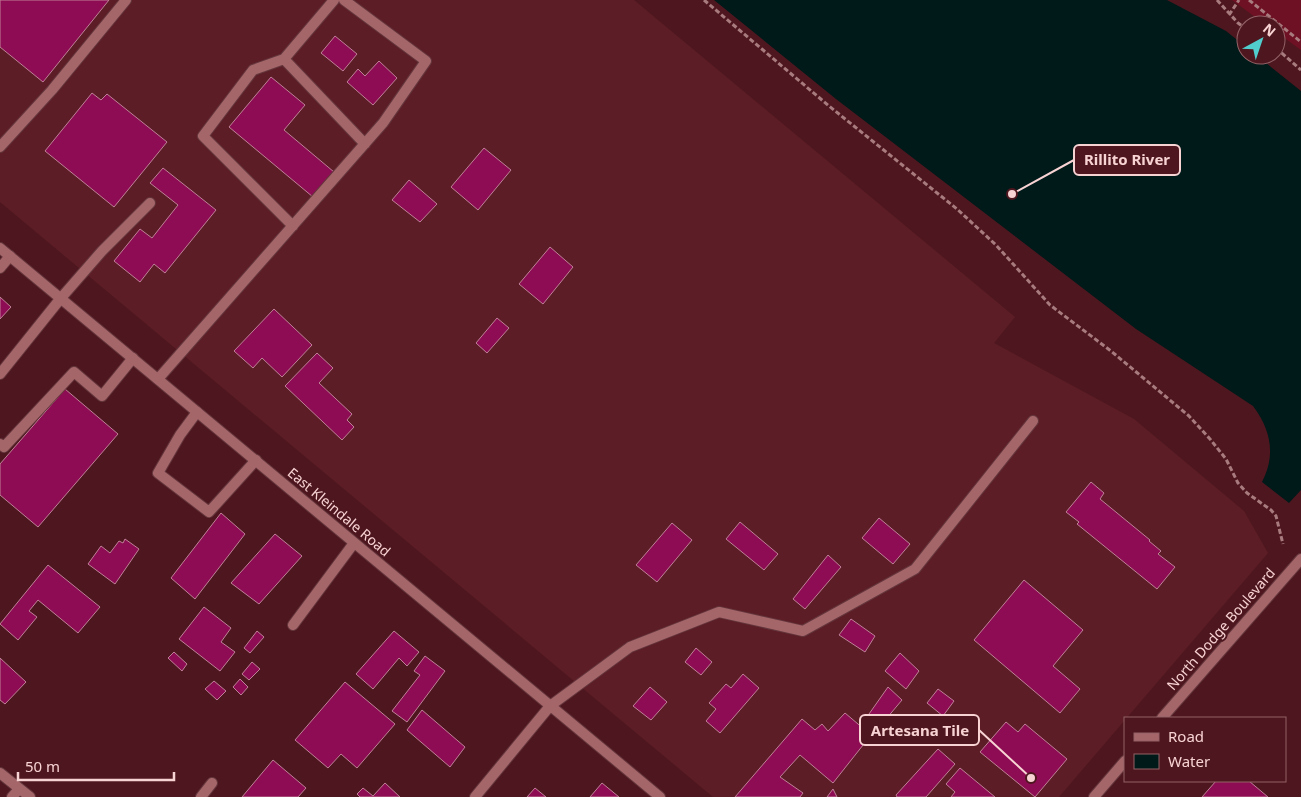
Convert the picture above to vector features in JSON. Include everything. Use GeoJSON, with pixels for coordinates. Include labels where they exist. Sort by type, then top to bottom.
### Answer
{"type":"FeatureCollection","features":[{"type":"Feature","properties":{"kind":"street"},"geometry":{"type":"LineString","coordinates":[[0,147],[52,90],[126,0]]}},
{"type":"Feature","properties":{"kind":"street"},"geometry":{"type":"LineString","coordinates":[[292,226],[203,136],[253,70],[284,60],[334,0]]}},
{"type":"Feature","properties":{"kind":"street"},"geometry":{"type":"LineString","coordinates":[[158,379],[383,123],[426,61],[344,0]]}},
{"type":"Feature","properties":{"kind":"street"},"geometry":{"type":"LineString","coordinates":[[284,60],[365,144]]}},
{"type":"Feature","properties":{"kind":"street"},"geometry":{"type":"LineString","coordinates":[[0,374],[61,298],[102,251],[150,203]]}},
{"type":"Feature","properties":{"kind":"street","name":"East Kleindale Road"},"geometry":{"type":"LineString","coordinates":[[0,248],[660,797]]}},
{"type":"Feature","properties":{"kind":"street"},"geometry":{"type":"LineString","coordinates":[[0,268],[10,256]]}},
{"type":"Feature","properties":{"kind":"street"},"geometry":{"type":"LineString","coordinates":[[0,444],[4,447],[74,372],[102,396],[133,358]]}},
{"type":"Feature","properties":{"kind":"street"},"geometry":{"type":"LineString","coordinates":[[197,412],[180,435],[158,473],[209,512],[256,460]]}},
{"type":"Feature","properties":{"kind":"street"},"geometry":{"type":"LineString","coordinates":[[475,797],[550,706],[630,647],[719,612],[804,632],[915,568],[1033,421]]}},
{"type":"Feature","properties":{"kind":"street"},"geometry":{"type":"LineString","coordinates":[[294,625],[354,543]]}},
{"type":"Feature","properties":{"kind":"street","name":"North Dodge Boulevard"},"geometry":{"type":"LineString","coordinates":[[1163,717],[1301,559]]}},
{"type":"Feature","properties":{"kind":"street"},"geometry":{"type":"LineString","coordinates":[[1094,797],[1124,762]]}},
{"type":"Feature","properties":{"kind":"street"},"geometry":{"type":"LineString","coordinates":[[0,773],[30,797]]}},
{"type":"Feature","properties":{"kind":"street"},"geometry":{"type":"LineString","coordinates":[[201,797],[212,783]]}},
{"type":"Feature","properties":{"kind":"street"},"geometry":{"type":"LineString","coordinates":[[12,797],[20,789]]}},
{"type":"Feature","properties":{"kind":"path"},"geometry":{"type":"LineString","coordinates":[[704,0],[829,106],[957,209],[996,245],[1050,305],[1111,351],[1189,416],[1226,459],[1238,483],[1247,493],[1271,510],[1276,516],[1283,544]]}},
{"type":"Feature","properties":{"kind":"path"},"geometry":{"type":"LineString","coordinates":[[1217,0],[1236,21]]}},
{"type":"Feature","properties":{"kind":"path"},"geometry":{"type":"LineString","coordinates":[[1229,15],[1239,0]]}},
{"type":"Feature","properties":{"kind":"path"},"geometry":{"type":"LineString","coordinates":[[1250,0],[1301,42]]}},
{"type":"Feature","properties":{"kind":"path"},"geometry":{"type":"LineString","coordinates":[[1286,57],[1301,70]]}},
{"type":"Feature","properties":{"kind":"shaded area"},"geometry":{"type":"Polygon","coordinates":[[[0,0],[634,0],[1015,317],[994,343],[1134,419],[1244,511],[1268,553],[1128,717],[1124,717],[1124,721],[1059,797],[713,797],[0,202],[0,0]]]}},
{"type":"Feature","properties":{"kind":"shaded area"},"geometry":{"type":"Polygon","coordinates":[[[1232,0],[1301,0],[1301,50],[1286,39],[1286,15],[1252,15],[1232,0]]]}},
{"type":"Feature","properties":{"kind":"water"},"geometry":{"type":"Polygon","coordinates":[[[714,0],[1167,0],[1226,31],[1236,39],[1236,65],[1268,65],[1301,91],[1301,490],[1289,503],[1262,482],[1269,462],[1270,443],[1264,424],[1253,406],[1136,329],[836,99],[714,0]]]}},
{"type":"Feature","properties":{"kind":"building"},"geometry":{"type":"Polygon","coordinates":[[[0,0],[109,0],[43,82],[0,47],[0,0]]]}},
{"type":"Feature","properties":{"kind":"building"},"geometry":{"type":"Polygon","coordinates":[[[335,36],[357,54],[343,71],[321,53],[335,36]]]}},
{"type":"Feature","properties":{"kind":"building"},"geometry":{"type":"Polygon","coordinates":[[[379,61],[397,78],[373,105],[347,82],[358,69],[365,76],[379,61]]]}},
{"type":"Feature","properties":{"kind":"building"},"geometry":{"type":"Polygon","coordinates":[[[271,77],[305,105],[284,130],[334,172],[313,197],[229,127],[271,77]]]}},
{"type":"Feature","properties":{"kind":"building"},"geometry":{"type":"Polygon","coordinates":[[[92,93],[101,100],[107,94],[167,142],[114,207],[45,151],[92,93]]]}},
{"type":"Feature","properties":{"kind":"building"},"geometry":{"type":"Polygon","coordinates":[[[484,148],[511,170],[478,210],[451,187],[484,148]]]}},
{"type":"Feature","properties":{"kind":"building"},"geometry":{"type":"Polygon","coordinates":[[[163,168],[216,210],[165,273],[154,264],[140,282],[114,261],[140,229],[152,238],[178,205],[150,183],[163,168]]]}},
{"type":"Feature","properties":{"kind":"building"},"geometry":{"type":"Polygon","coordinates":[[[409,180],[437,204],[420,222],[392,200],[409,180]]]}},
{"type":"Feature","properties":{"kind":"building"},"geometry":{"type":"Polygon","coordinates":[[[550,247],[573,267],[543,304],[519,284],[550,247]]]}},
{"type":"Feature","properties":{"kind":"building"},"geometry":{"type":"Polygon","coordinates":[[[0,297],[11,307],[0,319],[0,297]]]}},
{"type":"Feature","properties":{"kind":"building"},"geometry":{"type":"Polygon","coordinates":[[[274,309],[312,345],[282,377],[262,358],[253,368],[234,351],[274,309]]]}},
{"type":"Feature","properties":{"kind":"building"},"geometry":{"type":"Polygon","coordinates":[[[497,318],[509,328],[487,353],[476,343],[497,318]]]}},
{"type":"Feature","properties":{"kind":"building"},"geometry":{"type":"Polygon","coordinates":[[[317,353],[333,368],[319,383],[352,414],[347,420],[354,427],[342,440],[285,386],[317,353]]]}},
{"type":"Feature","properties":{"kind":"building"},"geometry":{"type":"Polygon","coordinates":[[[65,389],[118,434],[38,527],[0,495],[0,464],[65,389]]]}},
{"type":"Feature","properties":{"kind":"building"},"geometry":{"type":"Polygon","coordinates":[[[1091,482],[1104,493],[1100,499],[1150,540],[1161,551],[1158,554],[1175,567],[1157,589],[1077,524],[1079,522],[1066,512],[1091,482]]]}},
{"type":"Feature","properties":{"kind":"building"},"geometry":{"type":"Polygon","coordinates":[[[221,513],[245,534],[195,599],[171,578],[221,513]]]}},
{"type":"Feature","properties":{"kind":"building"},"geometry":{"type":"Polygon","coordinates":[[[879,518],[910,544],[893,564],[862,538],[879,518]]]}},
{"type":"Feature","properties":{"kind":"building"},"geometry":{"type":"Polygon","coordinates":[[[740,522],[778,554],[764,570],[726,539],[740,522]]]}},
{"type":"Feature","properties":{"kind":"building"},"geometry":{"type":"Polygon","coordinates":[[[672,523],[692,540],[657,582],[636,565],[672,523]]]}},
{"type":"Feature","properties":{"kind":"building"},"geometry":{"type":"Polygon","coordinates":[[[275,534],[302,556],[259,604],[231,583],[275,534]]]}},
{"type":"Feature","properties":{"kind":"building"},"geometry":{"type":"Polygon","coordinates":[[[125,539],[139,549],[115,584],[88,564],[101,546],[110,553],[119,541],[123,543],[125,539]]]}},
{"type":"Feature","properties":{"kind":"building"},"geometry":{"type":"Polygon","coordinates":[[[828,555],[841,567],[805,609],[793,599],[828,555]]]}},
{"type":"Feature","properties":{"kind":"building"},"geometry":{"type":"Polygon","coordinates":[[[48,565],[100,607],[78,633],[38,600],[29,611],[37,617],[18,640],[0,624],[48,565]]]}},
{"type":"Feature","properties":{"kind":"building"},"geometry":{"type":"Polygon","coordinates":[[[1024,580],[1083,630],[1053,666],[1080,689],[1060,713],[974,640],[1024,580]]]}},
{"type":"Feature","properties":{"kind":"building"},"geometry":{"type":"Polygon","coordinates":[[[204,607],[231,628],[221,642],[235,652],[220,671],[179,639],[204,607]]]}},
{"type":"Feature","properties":{"kind":"building"},"geometry":{"type":"Polygon","coordinates":[[[851,619],[875,636],[865,652],[839,635],[851,619]]]}},
{"type":"Feature","properties":{"kind":"building"},"geometry":{"type":"Polygon","coordinates":[[[257,631],[264,637],[250,653],[244,648],[257,631]]]}},
{"type":"Feature","properties":{"kind":"building"},"geometry":{"type":"Polygon","coordinates":[[[394,631],[419,652],[407,666],[399,658],[373,689],[356,674],[394,631]]]}},
{"type":"Feature","properties":{"kind":"building"},"geometry":{"type":"Polygon","coordinates":[[[696,648],[712,662],[701,675],[685,662],[696,648]]]}},
{"type":"Feature","properties":{"kind":"building"},"geometry":{"type":"Polygon","coordinates":[[[174,652],[187,664],[182,671],[168,658],[174,652]]]}},
{"type":"Feature","properties":{"kind":"building"},"geometry":{"type":"Polygon","coordinates":[[[900,653],[919,671],[906,689],[885,671],[900,653]]]}},
{"type":"Feature","properties":{"kind":"building"},"geometry":{"type":"Polygon","coordinates":[[[425,656],[445,671],[407,722],[392,711],[420,675],[414,671],[425,656]]]}},
{"type":"Feature","properties":{"kind":"building"},"geometry":{"type":"Polygon","coordinates":[[[0,658],[26,682],[5,704],[0,700],[0,658]]]}},
{"type":"Feature","properties":{"kind":"building"},"geometry":{"type":"Polygon","coordinates":[[[252,662],[260,669],[249,680],[242,674],[252,662]]]}},
{"type":"Feature","properties":{"kind":"building"},"geometry":{"type":"Polygon","coordinates":[[[743,674],[759,688],[720,733],[706,721],[716,709],[709,703],[726,684],[731,688],[743,674]]]}},
{"type":"Feature","properties":{"kind":"building"},"geometry":{"type":"Polygon","coordinates":[[[240,679],[248,687],[241,695],[233,687],[240,679]]]}},
{"type":"Feature","properties":{"kind":"building"},"geometry":{"type":"Polygon","coordinates":[[[214,681],[226,691],[217,700],[205,689],[214,681]]]}},
{"type":"Feature","properties":{"kind":"building"},"geometry":{"type":"Polygon","coordinates":[[[345,682],[395,724],[357,768],[341,754],[328,768],[295,740],[345,682]]]}},
{"type":"Feature","properties":{"kind":"building"},"geometry":{"type":"Polygon","coordinates":[[[650,687],[667,702],[651,720],[633,706],[650,687]]]}},
{"type":"Feature","properties":{"kind":"building"},"geometry":{"type":"Polygon","coordinates":[[[888,687],[902,700],[881,725],[869,714],[888,687]]]}},
{"type":"Feature","properties":{"kind":"building"},"geometry":{"type":"Polygon","coordinates":[[[938,689],[954,701],[943,716],[927,703],[938,689]]]}},
{"type":"Feature","properties":{"kind":"building"},"geometry":{"type":"Polygon","coordinates":[[[422,710],[465,747],[450,767],[407,730],[422,710]]]}},
{"type":"Feature","properties":{"kind":"building"},"geometry":{"type":"Polygon","coordinates":[[[845,713],[871,735],[833,783],[800,755],[780,777],[803,793],[800,797],[735,797],[802,719],[815,730],[822,724],[828,731],[845,713]]]}},
{"type":"Feature","properties":{"kind":"building"},"geometry":{"type":"Polygon","coordinates":[[[1006,722],[1018,732],[1025,724],[1067,759],[1035,797],[980,752],[1006,722]]]}},
{"type":"Feature","properties":{"kind":"building"},"geometry":{"type":"Polygon","coordinates":[[[938,749],[955,764],[926,797],[897,797],[896,795],[938,749]]]}},
{"type":"Feature","properties":{"kind":"building"},"geometry":{"type":"Polygon","coordinates":[[[273,760],[306,788],[298,797],[242,797],[273,760]]]}},
{"type":"Feature","properties":{"kind":"building"},"geometry":{"type":"Polygon","coordinates":[[[960,768],[995,797],[951,797],[955,792],[946,784],[960,768]]]}},
{"type":"Feature","properties":{"kind":"building"},"geometry":{"type":"Polygon","coordinates":[[[1215,782],[1250,782],[1268,797],[1202,797],[1215,782]]]}},
{"type":"Feature","properties":{"kind":"building"},"geometry":{"type":"Polygon","coordinates":[[[385,783],[400,797],[360,797],[357,794],[363,788],[373,796],[385,783]]]}},
{"type":"Feature","properties":{"kind":"building"},"geometry":{"type":"Polygon","coordinates":[[[602,783],[619,797],[590,797],[602,783]]]}},
{"type":"Feature","properties":{"kind":"building"},"geometry":{"type":"Polygon","coordinates":[[[535,788],[546,797],[527,797],[535,788]]]}},
{"type":"Feature","properties":{"kind":"building"},"geometry":{"type":"Polygon","coordinates":[[[833,789],[837,797],[827,797],[833,789]]]}},
{"type":"Feature","properties":{"kind":"place","name":"Rillito River"},"geometry":{"type":"Point","coordinates":[1012,194]}},
{"type":"Feature","properties":{"kind":"place","name":"Artesana Tile"},"geometry":{"type":"Point","coordinates":[1031,778]}}]}
